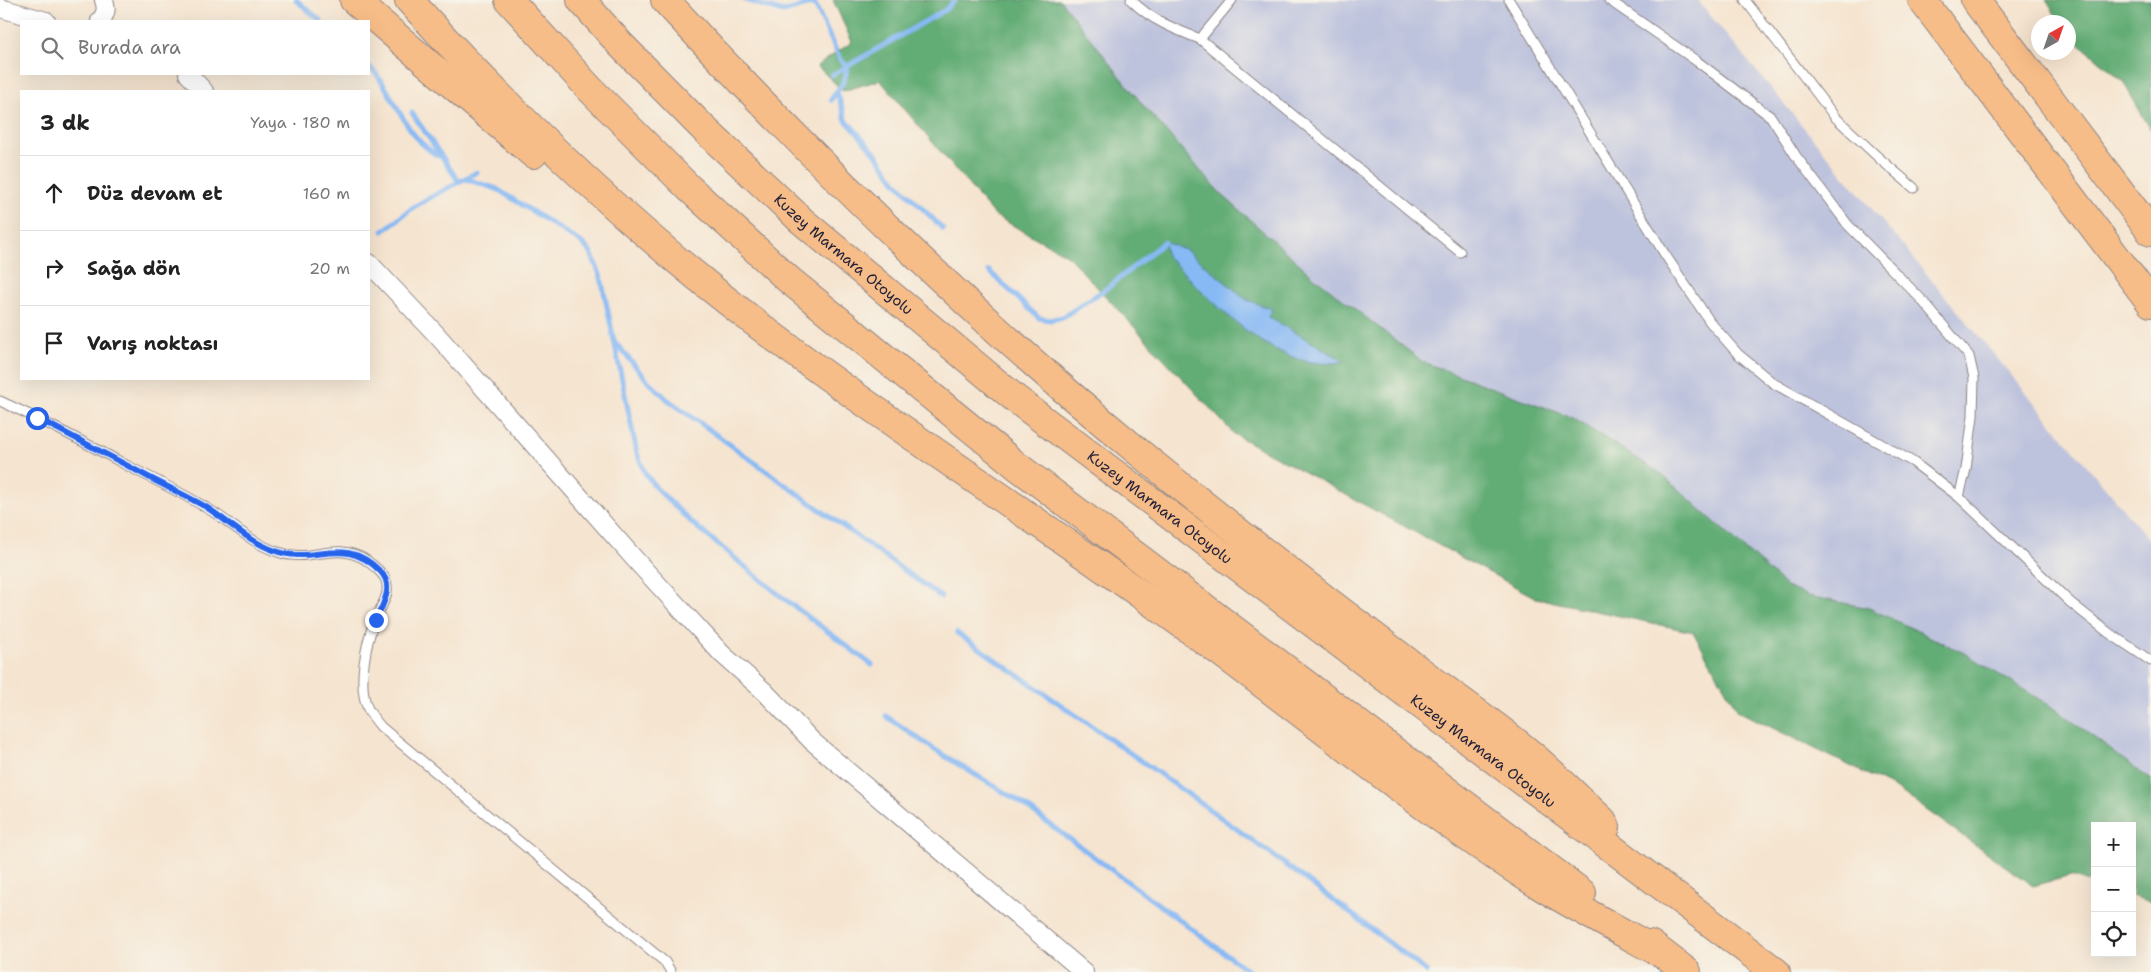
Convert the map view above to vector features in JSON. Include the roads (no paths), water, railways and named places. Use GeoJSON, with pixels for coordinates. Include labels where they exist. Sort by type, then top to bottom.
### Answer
{"type":"FeatureCollection","features":[{"type":"Feature","properties":{"kind":"highway"},"geometry":{"type":"LineString","coordinates":[[354,0],[599,211],[693,289],[745,330],[821,371]]}},
{"type":"Feature","properties":{"kind":"highway"},"geometry":{"type":"LineString","coordinates":[[409,0],[480,77],[579,176],[675,259],[761,327],[1188,629],[1269,691],[1478,844],[1540,885],[1664,955]]}},
{"type":"Feature","properties":{"kind":"highway"},"geometry":{"type":"LineString","coordinates":[[509,0],[589,88],[689,188],[788,279],[834,317],[1017,466],[1687,972]]}},
{"type":"Feature","properties":{"kind":"highway","name":"Kuzey Marmara Otoyolu"},"geometry":{"type":"LineString","coordinates":[[581,0],[620,44],[703,128],[802,221],[1017,400],[1139,494],[1776,972]]}},
{"type":"Feature","properties":{"kind":"highway"},"geometry":{"type":"LineString","coordinates":[[665,0],[790,131],[942,278],[1134,449],[1342,612],[1531,755],[1602,820],[1621,855]]}},
{"type":"Feature","properties":{"kind":"highway"},"geometry":{"type":"LineString","coordinates":[[688,0],[728,48],[790,131]]}},
{"type":"Feature","properties":{"kind":"highway"},"geometry":{"type":"LineString","coordinates":[[1922,0],[2151,303]]}},
{"type":"Feature","properties":{"kind":"highway"},"geometry":{"type":"LineString","coordinates":[[1975,0],[2151,232]]}},
{"type":"Feature","properties":{"kind":"street"},"geometry":{"type":"LineString","coordinates":[[0,8],[42,20]]}},
{"type":"Feature","properties":{"kind":"street"},"geometry":{"type":"LineString","coordinates":[[189,75],[203,90]]}},
{"type":"Feature","properties":{"kind":"street"},"geometry":{"type":"LineString","coordinates":[[370,264],[436,334],[640,565],[722,654],[764,690],[812,741],[1084,972]]}},
{"type":"Feature","properties":{"kind":"lane"},"geometry":{"type":"LineString","coordinates":[[1131,0],[1162,25],[1200,39],[1460,252]]}},
{"type":"Feature","properties":{"kind":"lane"},"geometry":{"type":"LineString","coordinates":[[1200,39],[1232,0]]}},
{"type":"Feature","properties":{"kind":"lane"},"geometry":{"type":"LineString","coordinates":[[1509,0],[1664,252],[1710,322],[1738,354],[1774,383],[1913,462],[1959,497],[2071,603],[2109,633],[2151,661]]}},
{"type":"Feature","properties":{"kind":"lane"},"geometry":{"type":"LineString","coordinates":[[1609,0],[1698,62],[1771,117],[1796,156],[1848,225],[1920,298],[1970,356],[1974,378],[1974,416],[1966,469],[1959,497]]}},
{"type":"Feature","properties":{"kind":"lane"},"geometry":{"type":"LineString","coordinates":[[1746,0],[1835,117],[1880,160],[1914,188]]}},
{"type":"Feature","properties":{"kind":"lane"},"geometry":{"type":"LineString","coordinates":[[0,401],[37,418],[206,507],[264,547],[295,556],[347,551],[371,563],[381,572],[388,588],[387,596],[368,639],[364,662],[363,695],[372,716],[381,727],[665,962],[671,972]]}},
{"type":"Feature","properties":{"kind":"water"},"geometry":{"type":"Polygon","coordinates":[[[1164,242],[1186,250],[1247,300],[1272,309],[1268,317],[1344,361],[1319,363],[1294,358],[1270,346],[1246,330],[1203,292],[1166,255],[1164,242]]]}},
{"type":"Feature","properties":{"kind":"waterway"},"geometry":{"type":"LineString","coordinates":[[296,0],[320,20]]}},
{"type":"Feature","properties":{"kind":"waterway"},"geometry":{"type":"LineString","coordinates":[[745,0],[783,12],[814,3]]}},
{"type":"Feature","properties":{"kind":"waterway"},"geometry":{"type":"LineString","coordinates":[[813,0],[840,59],[846,65]]}},
{"type":"Feature","properties":{"kind":"waterway"},"geometry":{"type":"LineString","coordinates":[[832,75],[945,10],[955,0]]}},
{"type":"Feature","properties":{"kind":"waterway"},"geometry":{"type":"LineString","coordinates":[[831,100],[844,81],[848,66]]}},
{"type":"Feature","properties":{"kind":"waterway"},"geometry":{"type":"LineString","coordinates":[[370,67],[379,77],[410,129],[430,150],[443,158]]}},
{"type":"Feature","properties":{"kind":"waterway"},"geometry":{"type":"LineString","coordinates":[[837,92],[846,120],[876,154],[895,181],[943,229]]}},
{"type":"Feature","properties":{"kind":"waterway"},"geometry":{"type":"LineString","coordinates":[[412,113],[459,182]]}},
{"type":"Feature","properties":{"kind":"waterway"},"geometry":{"type":"LineString","coordinates":[[383,231],[415,206],[477,172]]}},
{"type":"Feature","properties":{"kind":"waterway"},"geometry":{"type":"LineString","coordinates":[[466,179],[497,189],[582,243],[591,253],[601,277],[637,453],[645,473],[656,488],[692,523],[782,597],[872,665]]}},
{"type":"Feature","properties":{"kind":"waterway"},"geometry":{"type":"LineString","coordinates":[[989,271],[1039,318],[1050,320],[1063,317],[1110,286],[1164,242]]}},
{"type":"Feature","properties":{"kind":"waterway"},"geometry":{"type":"LineString","coordinates":[[614,341],[647,380],[667,399],[941,597]]}},
{"type":"Feature","properties":{"kind":"waterway"},"geometry":{"type":"LineString","coordinates":[[957,633],[1195,799],[1312,884],[1427,972]]}},
{"type":"Feature","properties":{"kind":"waterway"},"geometry":{"type":"LineString","coordinates":[[886,716],[935,750],[1017,800],[1250,972]]}}]}
